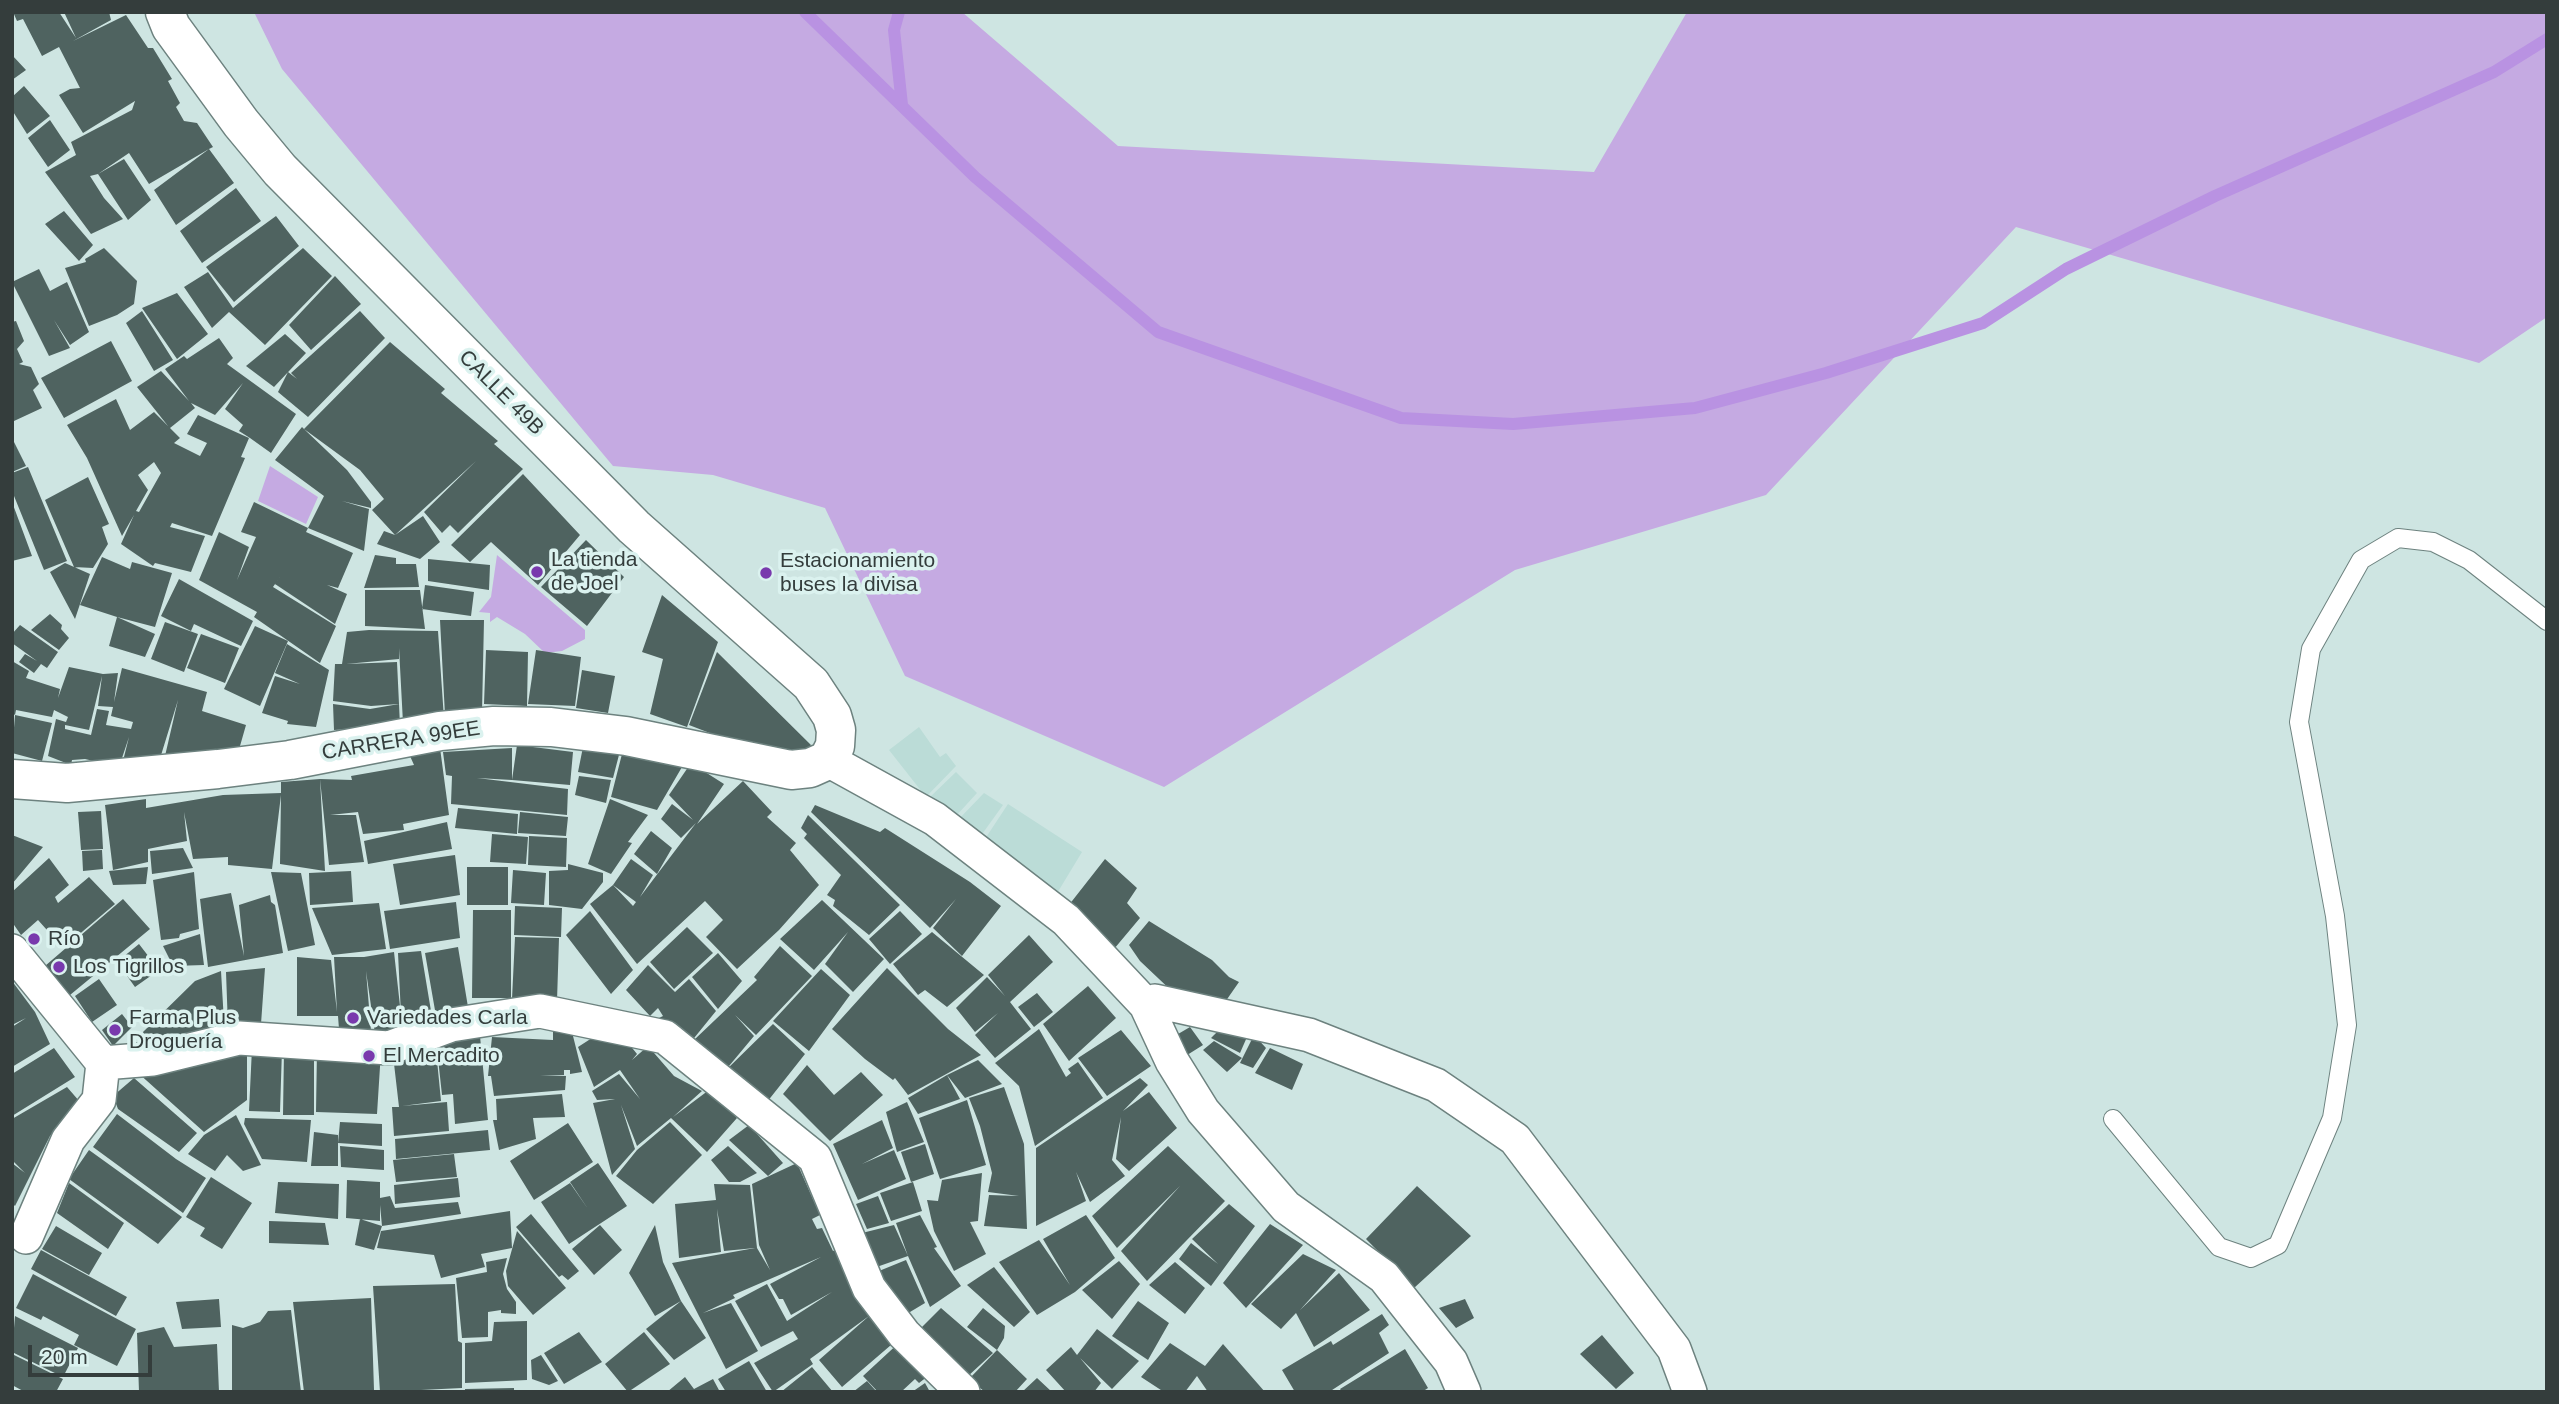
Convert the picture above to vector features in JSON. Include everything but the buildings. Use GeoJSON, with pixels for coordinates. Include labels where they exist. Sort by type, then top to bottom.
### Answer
{"type":"FeatureCollection","features":[{"type":"Feature","properties":{"kind":"street","name":"CALLE 49B"},"geometry":{"type":"LineString","coordinates":[[165,12],[172,27],[241,123],[280,170],[634,527],[811,684],[823,698],[836,730],[835,746],[828,760]]}},
{"type":"Feature","properties":{"kind":"street","name":"CARRERA 99EE"},"geometry":{"type":"LineString","coordinates":[[12,779],[67,783],[218,769],[290,760],[440,731],[494,726],[551,727],[626,736],[791,770],[810,768],[828,760]]}},
{"type":"Feature","properties":{"kind":"street"},"geometry":{"type":"LineString","coordinates":[[828,760],[935,819],[1055,911],[1146,1005],[1172,1061],[1203,1111],[1286,1207],[1384,1278],[1451,1362],[1464,1392]]}},
{"type":"Feature","properties":{"kind":"street"},"geometry":{"type":"LineString","coordinates":[[12,951],[103,1063],[99,1100],[68,1140],[26,1237]]}},
{"type":"Feature","properties":{"kind":"street"},"geometry":{"type":"LineString","coordinates":[[1146,1005],[1155,1001],[1309,1035],[1436,1085],[1515,1139],[1674,1349],[1690,1392]]}},
{"type":"Feature","properties":{"kind":"street"},"geometry":{"type":"LineString","coordinates":[[103,1063],[153,1059],[239,1038],[389,1048],[451,1025],[540,1012],[665,1037],[815,1158],[869,1288],[904,1334],[964,1392]]}},
{"type":"Feature","properties":{"kind":"lane"},"geometry":{"type":"LineString","coordinates":[[2113,1119],[2220,1247],[2251,1258],[2278,1245],[2332,1118],[2347,1025],[2335,916],[2299,722],[2311,649],[2361,560],[2398,538],[2433,542],[2469,560],[2547,621]]}},
{"type":"Feature","properties":{"kind":"shaded area"},"geometry":{"type":"Polygon","coordinates":[[[254,12],[962,12],[1118,146],[1594,172],[1687,12],[2547,12],[2547,317],[2479,363],[2016,227],[1766,495],[1515,570],[1164,787],[905,676],[825,508],[713,475],[613,466],[282,69],[254,12]]]}},
{"type":"Feature","properties":{"kind":"shaded area"},"geometry":{"type":"Polygon","coordinates":[[[270,466],[318,497],[306,524],[258,501],[270,466]]]}},
{"type":"Feature","properties":{"kind":"shaded area"},"geometry":{"type":"Polygon","coordinates":[[[497,555],[585,630],[585,639],[562,651],[545,653],[525,634],[497,617],[490,622],[490,613],[479,612],[491,597],[497,555]]]}},
{"type":"Feature","properties":{"kind":"shaded area"},"geometry":{"type":"Polygon","coordinates":[[[919,727],[940,757],[946,753],[956,766],[926,797],[889,750],[919,727]]]}},
{"type":"Feature","properties":{"kind":"shaded area"},"geometry":{"type":"Polygon","coordinates":[[[956,772],[977,793],[956,816],[929,798],[956,772]]]}},
{"type":"Feature","properties":{"kind":"shaded area"},"geometry":{"type":"Polygon","coordinates":[[[984,793],[1003,805],[980,837],[957,821],[984,793]]]}},
{"type":"Feature","properties":{"kind":"shaded area"},"geometry":{"type":"Polygon","coordinates":[[[1008,804],[1082,852],[1056,895],[981,845],[1008,804]]]}},
{"type":"Feature","properties":{"kind":"waterway"},"geometry":{"type":"LineString","coordinates":[[805,12],[975,177],[1158,332],[1401,418],[1513,424],[1695,408],[1826,373],[1983,323],[2066,269],[2215,196],[2494,72],[2547,39]]}},
{"type":"Feature","properties":{"kind":"waterway"},"geometry":{"type":"LineString","coordinates":[[899,12],[894,30],[902,105]]}},
{"type":"Feature","properties":{"kind":"place","name":"La tienda de Joel"},"geometry":{"type":"Point","coordinates":[537,572]}},
{"type":"Feature","properties":{"kind":"place","name":"Estacionamiento buses la divisa"},"geometry":{"type":"Point","coordinates":[766,573]}},
{"type":"Feature","properties":{"kind":"place","name":"Río"},"geometry":{"type":"Point","coordinates":[34,939]}},
{"type":"Feature","properties":{"kind":"place","name":"Los Tigrillos"},"geometry":{"type":"Point","coordinates":[59,967]}},
{"type":"Feature","properties":{"kind":"place","name":"Variedades Carla"},"geometry":{"type":"Point","coordinates":[353,1018]}},
{"type":"Feature","properties":{"kind":"place","name":"Farma Plus Droguería"},"geometry":{"type":"Point","coordinates":[115,1030]}},
{"type":"Feature","properties":{"kind":"place","name":"El Mercadito"},"geometry":{"type":"Point","coordinates":[369,1056]}}]}
